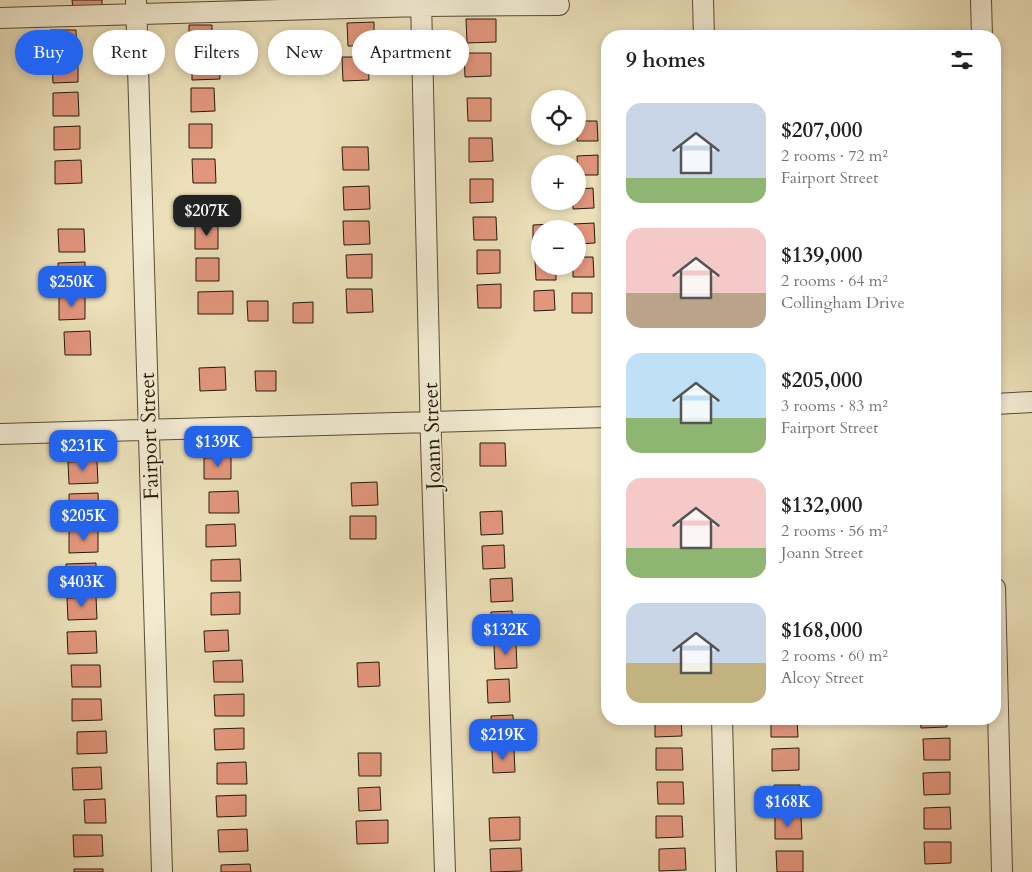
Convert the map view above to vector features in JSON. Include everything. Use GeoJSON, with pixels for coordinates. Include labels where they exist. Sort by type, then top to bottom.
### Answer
{"type":"FeatureCollection","features":[{"type":"Feature","properties":{"kind":"street"},"geometry":{"type":"LineString","coordinates":[[703,0],[704,30]]}},
{"type":"Feature","properties":{"kind":"street"},"geometry":{"type":"LineString","coordinates":[[981,0],[982,30]]}},
{"type":"Feature","properties":{"kind":"street"},"geometry":{"type":"LineString","coordinates":[[0,18],[136,7],[421,3],[559,6]]}},
{"type":"Feature","properties":{"kind":"street","name":"Joann Street"},"geometry":{"type":"LineString","coordinates":[[421,3],[431,423],[445,872]]}},
{"type":"Feature","properties":{"kind":"street","name":"Fairport Street"},"geometry":{"type":"LineString","coordinates":[[136,7],[162,872]]}},
{"type":"Feature","properties":{"kind":"street"},"geometry":{"type":"LineString","coordinates":[[1001,404],[1032,402]]}},
{"type":"Feature","properties":{"kind":"street"},"geometry":{"type":"LineString","coordinates":[[0,434],[601,417]]}},
{"type":"Feature","properties":{"kind":"street"},"geometry":{"type":"LineString","coordinates":[[722,725],[726,872]]}},
{"type":"Feature","properties":{"kind":"street"},"geometry":{"type":"LineString","coordinates":[[998,725],[1002,872]]}},
{"type":"Feature","properties":{"kind":"building"},"geometry":{"type":"Polygon","coordinates":[[[72,0],[102,0],[102,8],[73,9],[72,0]]]}},
{"type":"Feature","properties":{"kind":"building"},"geometry":{"type":"Polygon","coordinates":[[[466,19],[496,19],[496,42],[469,43],[469,30],[466,30],[466,19]]]}},
{"type":"Feature","properties":{"kind":"building"},"geometry":{"type":"Polygon","coordinates":[[[374,22],[374,30],[352,30],[352,46],[348,46],[347,23],[374,22]]]}},
{"type":"Feature","properties":{"kind":"building"},"geometry":{"type":"Polygon","coordinates":[[[189,25],[212,25],[212,30],[189,30],[189,25]]]}},
{"type":"Feature","properties":{"kind":"building"},"geometry":{"type":"Polygon","coordinates":[[[469,53],[491,53],[491,76],[465,77],[465,75],[469,75],[469,53]]]}},
{"type":"Feature","properties":{"kind":"building"},"geometry":{"type":"Polygon","coordinates":[[[342,57],[352,57],[352,75],[369,75],[369,80],[343,81],[342,57]]]}},
{"type":"Feature","properties":{"kind":"building"},"geometry":{"type":"Polygon","coordinates":[[[53,75],[78,75],[78,82],[53,83],[53,75]]]}},
{"type":"Feature","properties":{"kind":"building"},"geometry":{"type":"Polygon","coordinates":[[[192,75],[220,75],[220,79],[192,80],[192,75]]]}},
{"type":"Feature","properties":{"kind":"building"},"geometry":{"type":"Polygon","coordinates":[[[191,88],[214,88],[215,111],[191,112],[191,88]]]}},
{"type":"Feature","properties":{"kind":"building"},"geometry":{"type":"Polygon","coordinates":[[[78,92],[79,116],[53,116],[53,93],[78,92]]]}},
{"type":"Feature","properties":{"kind":"building"},"geometry":{"type":"Polygon","coordinates":[[[467,98],[491,98],[491,121],[468,121],[467,98]]]}},
{"type":"Feature","properties":{"kind":"building"},"geometry":{"type":"Polygon","coordinates":[[[586,121],[597,121],[598,141],[586,141],[586,121]]]}},
{"type":"Feature","properties":{"kind":"building"},"geometry":{"type":"Polygon","coordinates":[[[189,124],[212,124],[212,148],[189,148],[189,124]]]}},
{"type":"Feature","properties":{"kind":"building"},"geometry":{"type":"Polygon","coordinates":[[[80,126],[80,149],[54,150],[54,127],[80,126]]]}},
{"type":"Feature","properties":{"kind":"building"},"geometry":{"type":"Polygon","coordinates":[[[469,138],[492,138],[493,161],[469,162],[469,138]]]}},
{"type":"Feature","properties":{"kind":"building"},"geometry":{"type":"Polygon","coordinates":[[[342,147],[368,147],[369,170],[343,170],[342,147]]]}},
{"type":"Feature","properties":{"kind":"building"},"geometry":{"type":"Polygon","coordinates":[[[598,155],[598,175],[586,175],[586,156],[598,155]]]}},
{"type":"Feature","properties":{"kind":"building"},"geometry":{"type":"Polygon","coordinates":[[[192,159],[215,159],[216,183],[193,183],[192,159]]]}},
{"type":"Feature","properties":{"kind":"building"},"geometry":{"type":"Polygon","coordinates":[[[81,160],[82,183],[55,184],[55,161],[81,160]]]}},
{"type":"Feature","properties":{"kind":"building"},"geometry":{"type":"Polygon","coordinates":[[[470,179],[493,179],[493,202],[470,203],[470,179]]]}},
{"type":"Feature","properties":{"kind":"building"},"geometry":{"type":"Polygon","coordinates":[[[369,186],[370,209],[344,210],[343,187],[369,186]]]}},
{"type":"Feature","properties":{"kind":"building"},"geometry":{"type":"Polygon","coordinates":[[[586,188],[593,188],[594,208],[586,208],[586,188]]]}},
{"type":"Feature","properties":{"kind":"building"},"geometry":{"type":"Polygon","coordinates":[[[473,217],[496,217],[497,240],[474,240],[473,217]]]}},
{"type":"Feature","properties":{"kind":"building"},"geometry":{"type":"Polygon","coordinates":[[[343,221],[369,221],[370,244],[344,245],[343,221]]]}},
{"type":"Feature","properties":{"kind":"building"},"geometry":{"type":"Polygon","coordinates":[[[586,223],[594,223],[595,243],[586,244],[586,223]]]}},
{"type":"Feature","properties":{"kind":"building"},"geometry":{"type":"Polygon","coordinates":[[[218,225],[218,249],[195,249],[195,226],[218,225]]]}},
{"type":"Feature","properties":{"kind":"building"},"geometry":{"type":"Polygon","coordinates":[[[58,229],[84,229],[85,252],[59,252],[58,229]]]}},
{"type":"Feature","properties":{"kind":"building"},"geometry":{"type":"Polygon","coordinates":[[[477,250],[500,250],[500,273],[477,274],[477,250]]]}},
{"type":"Feature","properties":{"kind":"building"},"geometry":{"type":"Polygon","coordinates":[[[372,254],[372,278],[347,278],[346,255],[372,254]]]}},
{"type":"Feature","properties":{"kind":"building"},"geometry":{"type":"Polygon","coordinates":[[[586,257],[593,257],[594,277],[573,277],[573,275],[586,275],[586,257]]]}},
{"type":"Feature","properties":{"kind":"building"},"geometry":{"type":"Polygon","coordinates":[[[196,258],[219,258],[219,281],[196,281],[196,258]]]}},
{"type":"Feature","properties":{"kind":"building"},"geometry":{"type":"Polygon","coordinates":[[[85,262],[85,285],[59,286],[58,263],[85,262]]]}},
{"type":"Feature","properties":{"kind":"building"},"geometry":{"type":"Polygon","coordinates":[[[536,275],[556,275],[556,280],[536,280],[536,275]]]}},
{"type":"Feature","properties":{"kind":"building"},"geometry":{"type":"Polygon","coordinates":[[[501,284],[501,308],[478,308],[477,285],[501,284]]]}},
{"type":"Feature","properties":{"kind":"building"},"geometry":{"type":"Polygon","coordinates":[[[346,289],[372,289],[373,312],[347,313],[346,289]]]}},
{"type":"Feature","properties":{"kind":"building"},"geometry":{"type":"Polygon","coordinates":[[[554,290],[555,310],[534,311],[534,291],[554,290]]]}},
{"type":"Feature","properties":{"kind":"building"},"geometry":{"type":"Polygon","coordinates":[[[233,291],[233,314],[198,314],[198,292],[233,291]]]}},
{"type":"Feature","properties":{"kind":"building"},"geometry":{"type":"Polygon","coordinates":[[[572,293],[592,293],[592,313],[572,313],[572,293]]]}},
{"type":"Feature","properties":{"kind":"building"},"geometry":{"type":"Polygon","coordinates":[[[85,296],[85,319],[59,320],[59,297],[85,296]]]}},
{"type":"Feature","properties":{"kind":"building"},"geometry":{"type":"Polygon","coordinates":[[[247,301],[268,301],[268,321],[248,321],[247,301]]]}},
{"type":"Feature","properties":{"kind":"building"},"geometry":{"type":"Polygon","coordinates":[[[313,302],[313,323],[293,323],[293,303],[313,302]]]}},
{"type":"Feature","properties":{"kind":"building"},"geometry":{"type":"Polygon","coordinates":[[[90,331],[91,355],[65,355],[64,332],[90,331]]]}},
{"type":"Feature","properties":{"kind":"building"},"geometry":{"type":"Polygon","coordinates":[[[225,367],[226,390],[200,391],[199,368],[225,367]]]}},
{"type":"Feature","properties":{"kind":"building"},"geometry":{"type":"Polygon","coordinates":[[[255,371],[276,371],[276,391],[256,391],[255,371]]]}},
{"type":"Feature","properties":{"kind":"building"},"geometry":{"type":"Polygon","coordinates":[[[480,443],[505,443],[506,466],[480,466],[480,443]]]}},
{"type":"Feature","properties":{"kind":"building"},"geometry":{"type":"Polygon","coordinates":[[[231,457],[231,479],[204,479],[204,458],[231,457]]]}},
{"type":"Feature","properties":{"kind":"building"},"geometry":{"type":"Polygon","coordinates":[[[97,461],[98,483],[69,484],[68,462],[97,461]]]}},
{"type":"Feature","properties":{"kind":"building"},"geometry":{"type":"Polygon","coordinates":[[[377,482],[378,505],[352,506],[351,483],[377,482]]]}},
{"type":"Feature","properties":{"kind":"building"},"geometry":{"type":"Polygon","coordinates":[[[238,491],[239,513],[209,513],[209,492],[238,491]]]}},
{"type":"Feature","properties":{"kind":"building"},"geometry":{"type":"Polygon","coordinates":[[[98,493],[99,515],[69,516],[69,494],[98,493]]]}},
{"type":"Feature","properties":{"kind":"building"},"geometry":{"type":"Polygon","coordinates":[[[502,511],[503,534],[481,535],[480,512],[502,511]]]}},
{"type":"Feature","properties":{"kind":"building"},"geometry":{"type":"Polygon","coordinates":[[[350,516],[376,516],[376,539],[350,539],[350,516]]]}},
{"type":"Feature","properties":{"kind":"building"},"geometry":{"type":"Polygon","coordinates":[[[235,524],[236,546],[206,547],[206,525],[235,524]]]}},
{"type":"Feature","properties":{"kind":"building"},"geometry":{"type":"Polygon","coordinates":[[[98,530],[98,552],[69,553],[69,531],[98,530]]]}},
{"type":"Feature","properties":{"kind":"building"},"geometry":{"type":"Polygon","coordinates":[[[504,545],[505,568],[483,569],[482,546],[504,545]]]}},
{"type":"Feature","properties":{"kind":"building"},"geometry":{"type":"Polygon","coordinates":[[[240,559],[241,581],[211,581],[211,560],[240,559]]]}},
{"type":"Feature","properties":{"kind":"building"},"geometry":{"type":"Polygon","coordinates":[[[96,563],[96,585],[67,586],[66,564],[96,563]]]}},
{"type":"Feature","properties":{"kind":"building"},"geometry":{"type":"Polygon","coordinates":[[[512,578],[513,601],[491,602],[490,579],[512,578]]]}},
{"type":"Feature","properties":{"kind":"building"},"geometry":{"type":"Polygon","coordinates":[[[240,592],[240,614],[211,615],[211,593],[240,592]]]}},
{"type":"Feature","properties":{"kind":"building"},"geometry":{"type":"Polygon","coordinates":[[[96,597],[97,619],[68,620],[67,598],[96,597]]]}},
{"type":"Feature","properties":{"kind":"building"},"geometry":{"type":"Polygon","coordinates":[[[512,611],[513,635],[491,635],[491,612],[512,611]]]}},
{"type":"Feature","properties":{"kind":"building"},"geometry":{"type":"Polygon","coordinates":[[[228,630],[229,651],[205,652],[204,631],[228,630]]]}},
{"type":"Feature","properties":{"kind":"building"},"geometry":{"type":"Polygon","coordinates":[[[96,631],[97,653],[68,654],[67,632],[96,631]]]}},
{"type":"Feature","properties":{"kind":"building"},"geometry":{"type":"Polygon","coordinates":[[[516,644],[517,668],[495,669],[494,645],[516,644]]]}},
{"type":"Feature","properties":{"kind":"building"},"geometry":{"type":"Polygon","coordinates":[[[242,660],[243,682],[214,682],[213,661],[242,660]]]}},
{"type":"Feature","properties":{"kind":"building"},"geometry":{"type":"Polygon","coordinates":[[[379,662],[380,686],[358,687],[357,663],[379,662]]]}},
{"type":"Feature","properties":{"kind":"building"},"geometry":{"type":"Polygon","coordinates":[[[71,665],[100,665],[101,687],[72,687],[71,665]]]}},
{"type":"Feature","properties":{"kind":"building"},"geometry":{"type":"Polygon","coordinates":[[[509,679],[510,702],[488,703],[487,680],[509,679]]]}},
{"type":"Feature","properties":{"kind":"building"},"geometry":{"type":"Polygon","coordinates":[[[244,694],[244,716],[215,716],[214,695],[244,694]]]}},
{"type":"Feature","properties":{"kind":"building"},"geometry":{"type":"Polygon","coordinates":[[[72,699],[101,699],[102,720],[72,721],[72,699]]]}},
{"type":"Feature","properties":{"kind":"building"},"geometry":{"type":"Polygon","coordinates":[[[513,715],[514,738],[492,739],[491,716],[513,715]]]}},
{"type":"Feature","properties":{"kind":"building"},"geometry":{"type":"Polygon","coordinates":[[[655,725],[681,725],[682,736],[655,737],[655,725]]]}},
{"type":"Feature","properties":{"kind":"building"},"geometry":{"type":"Polygon","coordinates":[[[771,725],[797,725],[798,737],[771,737],[771,725]]]}},
{"type":"Feature","properties":{"kind":"building"},"geometry":{"type":"Polygon","coordinates":[[[921,725],[947,725],[947,727],[921,728],[921,725]]]}},
{"type":"Feature","properties":{"kind":"building"},"geometry":{"type":"Polygon","coordinates":[[[244,728],[244,749],[215,750],[214,729],[244,728]]]}},
{"type":"Feature","properties":{"kind":"building"},"geometry":{"type":"Polygon","coordinates":[[[106,731],[107,753],[77,754],[77,732],[106,731]]]}},
{"type":"Feature","properties":{"kind":"building"},"geometry":{"type":"Polygon","coordinates":[[[950,738],[950,760],[924,760],[923,739],[950,738]]]}},
{"type":"Feature","properties":{"kind":"building"},"geometry":{"type":"Polygon","coordinates":[[[656,748],[682,748],[683,770],[656,770],[656,748]]]}},
{"type":"Feature","properties":{"kind":"building"},"geometry":{"type":"Polygon","coordinates":[[[799,748],[799,770],[772,771],[772,749],[799,748]]]}},
{"type":"Feature","properties":{"kind":"building"},"geometry":{"type":"Polygon","coordinates":[[[514,749],[515,772],[493,773],[492,750],[514,749]]]}},
{"type":"Feature","properties":{"kind":"building"},"geometry":{"type":"Polygon","coordinates":[[[358,753],[381,753],[381,776],[359,776],[358,753]]]}},
{"type":"Feature","properties":{"kind":"building"},"geometry":{"type":"Polygon","coordinates":[[[246,762],[247,784],[217,784],[217,763],[246,762]]]}},
{"type":"Feature","properties":{"kind":"building"},"geometry":{"type":"Polygon","coordinates":[[[101,767],[102,789],[73,790],[72,768],[101,767]]]}},
{"type":"Feature","properties":{"kind":"building"},"geometry":{"type":"Polygon","coordinates":[[[950,772],[950,794],[924,795],[923,773],[950,772]]]}},
{"type":"Feature","properties":{"kind":"building"},"geometry":{"type":"Polygon","coordinates":[[[657,782],[683,782],[684,804],[658,804],[657,782]]]}},
{"type":"Feature","properties":{"kind":"building"},"geometry":{"type":"Polygon","coordinates":[[[774,785],[800,785],[801,807],[774,807],[774,785]]]}},
{"type":"Feature","properties":{"kind":"building"},"geometry":{"type":"Polygon","coordinates":[[[380,787],[381,810],[359,811],[358,788],[380,787]]]}},
{"type":"Feature","properties":{"kind":"building"},"geometry":{"type":"Polygon","coordinates":[[[246,795],[246,816],[217,817],[216,796],[246,795]]]}},
{"type":"Feature","properties":{"kind":"building"},"geometry":{"type":"Polygon","coordinates":[[[105,799],[106,823],[85,823],[84,800],[105,799]]]}},
{"type":"Feature","properties":{"kind":"building"},"geometry":{"type":"Polygon","coordinates":[[[950,807],[951,829],[924,829],[924,808],[950,807]]]}},
{"type":"Feature","properties":{"kind":"building"},"geometry":{"type":"Polygon","coordinates":[[[656,816],[682,816],[683,837],[656,838],[656,816]]]}},
{"type":"Feature","properties":{"kind":"building"},"geometry":{"type":"Polygon","coordinates":[[[520,817],[520,840],[490,841],[489,818],[520,817]]]}},
{"type":"Feature","properties":{"kind":"building"},"geometry":{"type":"Polygon","coordinates":[[[775,817],[801,817],[802,839],[775,839],[775,817]]]}},
{"type":"Feature","properties":{"kind":"building"},"geometry":{"type":"Polygon","coordinates":[[[388,820],[388,843],[357,844],[356,821],[388,820]]]}},
{"type":"Feature","properties":{"kind":"building"},"geometry":{"type":"Polygon","coordinates":[[[247,829],[248,851],[219,852],[218,830],[247,829]]]}},
{"type":"Feature","properties":{"kind":"building"},"geometry":{"type":"Polygon","coordinates":[[[73,835],[102,835],[103,856],[74,857],[73,835]]]}},
{"type":"Feature","properties":{"kind":"building"},"geometry":{"type":"Polygon","coordinates":[[[924,842],[951,842],[951,863],[925,864],[924,842]]]}},
{"type":"Feature","properties":{"kind":"building"},"geometry":{"type":"Polygon","coordinates":[[[521,848],[522,871],[491,872],[490,849],[521,848]]]}},
{"type":"Feature","properties":{"kind":"building"},"geometry":{"type":"Polygon","coordinates":[[[685,848],[686,870],[659,871],[659,849],[685,848]]]}},
{"type":"Feature","properties":{"kind":"building"},"geometry":{"type":"Polygon","coordinates":[[[776,851],[803,851],[803,872],[777,872],[776,851]]]}},
{"type":"Feature","properties":{"kind":"building"},"geometry":{"type":"Polygon","coordinates":[[[250,864],[251,872],[221,872],[221,865],[250,864]]]}},
{"type":"Feature","properties":{"kind":"building"},"geometry":{"type":"Polygon","coordinates":[[[74,869],[103,869],[103,872],[74,872],[74,869]]]}}]}
